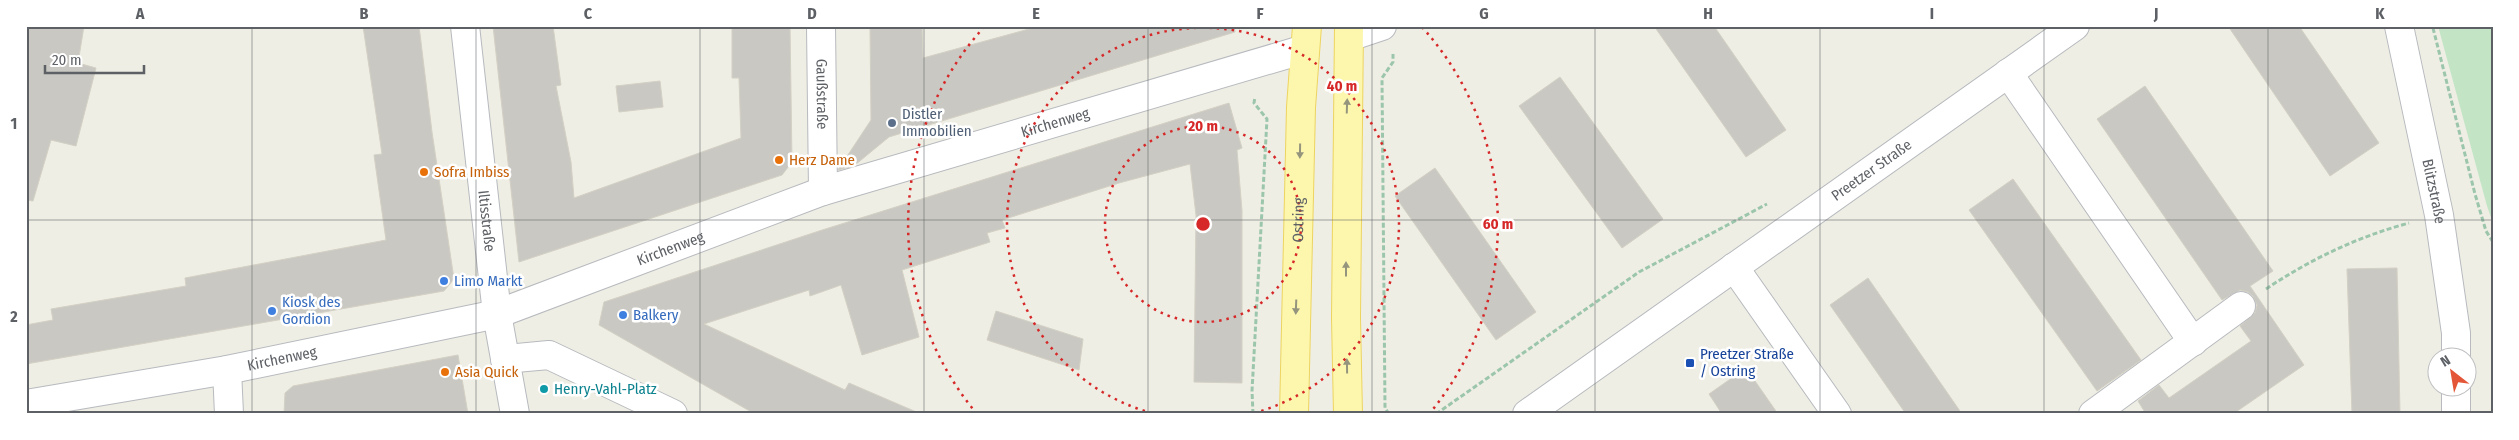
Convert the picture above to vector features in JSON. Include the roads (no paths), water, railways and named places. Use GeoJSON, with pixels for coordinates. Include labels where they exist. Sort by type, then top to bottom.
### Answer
{"type":"FeatureCollection","features":[{"type":"Feature","properties":{"kind":"main road"},"geometry":{"type":"LineString","coordinates":[[1348,414],[1346,318],[1349,32]]}},
{"type":"Feature","properties":{"kind":"main road","name":"Ostring"},"geometry":{"type":"LineString","coordinates":[[1294,414],[1301,107],[1306,38]]}},
{"type":"Feature","properties":{"kind":"street","name":"Iltisstraße"},"geometry":{"type":"LineString","coordinates":[[465,26],[497,314],[515,414]]}},
{"type":"Feature","properties":{"kind":"street","name":"Gaußstraße"},"geometry":{"type":"LineString","coordinates":[[821,26],[823,191]]}},
{"type":"Feature","properties":{"kind":"street","name":"Preetzer Straße"},"geometry":{"type":"LineString","coordinates":[[1527,414],[2075,26]]}},
{"type":"Feature","properties":{"kind":"street","name":"Blitzstraße"},"geometry":{"type":"LineString","coordinates":[[2399,26],[2439,215],[2456,333],[2456,348]]}},
{"type":"Feature","properties":{"kind":"street"},"geometry":{"type":"LineString","coordinates":[[1349,32],[1388,35]]}},
{"type":"Feature","properties":{"kind":"street","name":"Kirchenweg"},"geometry":{"type":"LineString","coordinates":[[26,404],[227,370],[497,314],[823,191],[1258,62],[1306,38]]}},
{"type":"Feature","properties":{"kind":"street"},"geometry":{"type":"LineString","coordinates":[[2008,73],[2193,342]]}},
{"type":"Feature","properties":{"kind":"street"},"geometry":{"type":"LineString","coordinates":[[1734,267],[1837,414]]}},
{"type":"Feature","properties":{"kind":"street"},"geometry":{"type":"LineString","coordinates":[[2093,414],[2241,306]]}},
{"type":"Feature","properties":{"kind":"street"},"geometry":{"type":"LineString","coordinates":[[505,358],[549,354],[673,414]]}},
{"type":"Feature","properties":{"kind":"street"},"geometry":{"type":"LineString","coordinates":[[227,370],[229,414]]}},
{"type":"Feature","properties":{"kind":"street"},"geometry":{"type":"LineString","coordinates":[[2456,398],[2456,414]]}},
{"type":"Feature","properties":{"kind":"place","name":"Distler Immobilien"},"geometry":{"type":"Point","coordinates":[892,123]}},
{"type":"Feature","properties":{"kind":"place","name":"Herz Dame"},"geometry":{"type":"Point","coordinates":[779,160]}},
{"type":"Feature","properties":{"kind":"place","name":"Sofra Imbiss"},"geometry":{"type":"Point","coordinates":[424,172]}},
{"type":"Feature","properties":{"kind":"place","name":"Limo Markt"},"geometry":{"type":"Point","coordinates":[444,281]}},
{"type":"Feature","properties":{"kind":"place","name":"Kiosk des Gordion"},"geometry":{"type":"Point","coordinates":[272,311]}},
{"type":"Feature","properties":{"kind":"place","name":"Balkery"},"geometry":{"type":"Point","coordinates":[623,315]}},
{"type":"Feature","properties":{"kind":"place","name":"Preetzer Straße / Ostring"},"geometry":{"type":"Point","coordinates":[1690,363]}},
{"type":"Feature","properties":{"kind":"place","name":"Asia Quick"},"geometry":{"type":"Point","coordinates":[445,372]}},
{"type":"Feature","properties":{"kind":"place","name":"Henry-Vahl-Platz"},"geometry":{"type":"Point","coordinates":[544,389]}}]}
